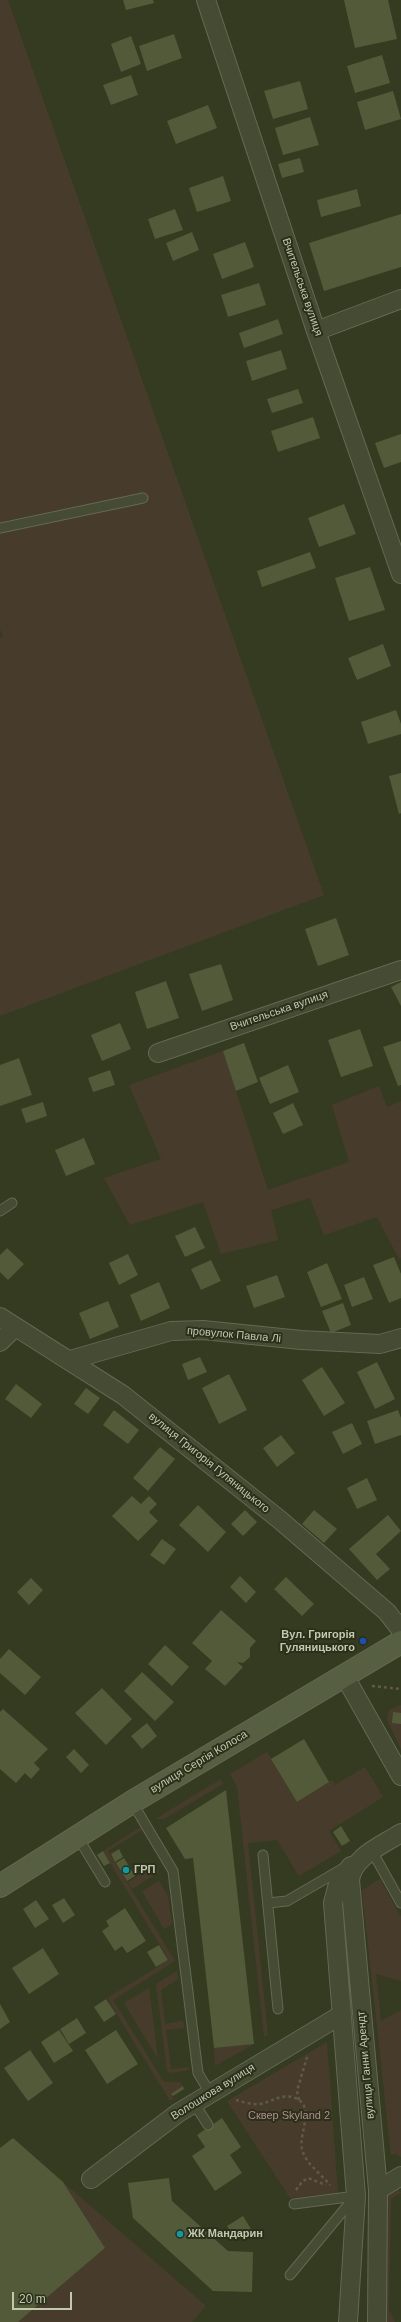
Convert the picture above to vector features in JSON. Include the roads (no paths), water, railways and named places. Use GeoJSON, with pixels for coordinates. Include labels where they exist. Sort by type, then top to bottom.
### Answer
{"type":"FeatureCollection","features":[{"type":"Feature","properties":{"kind":"street","name":"Вчительська вулиця"},"geometry":{"type":"LineString","coordinates":[[206,0],[316,331],[401,574]]}},
{"type":"Feature","properties":{"kind":"street"},"geometry":{"type":"LineString","coordinates":[[316,331],[401,299]]}},
{"type":"Feature","properties":{"kind":"street","name":"Вчительська вулиця"},"geometry":{"type":"LineString","coordinates":[[158,1053],[401,970]]}},
{"type":"Feature","properties":{"kind":"street","name":"вулиця Григорія Гуляницького"},"geometry":{"type":"LineString","coordinates":[[0,1317],[123,1395],[267,1510],[387,1612],[401,1630]]}},
{"type":"Feature","properties":{"kind":"street"},"geometry":{"type":"LineString","coordinates":[[0,1342],[15,1327]]}},
{"type":"Feature","properties":{"kind":"street","name":"провулок Павла Лі"},"geometry":{"type":"LineString","coordinates":[[70,1360],[171,1331],[203,1330],[301,1340],[380,1344],[401,1338]]}},
{"type":"Feature","properties":{"kind":"street","name":"вулиця Сергія Колоса"},"geometry":{"type":"LineString","coordinates":[[0,1886],[132,1802],[401,1642]]}},
{"type":"Feature","properties":{"kind":"street"},"geometry":{"type":"LineString","coordinates":[[344,1675],[401,1776]]}},
{"type":"Feature","properties":{"kind":"street","name":"вулиця Ганни Арендт"},"geometry":{"type":"LineString","coordinates":[[377,2322],[378,2190],[350,1880],[355,1866],[370,1852],[401,1833]]}},
{"type":"Feature","properties":{"kind":"street"},"geometry":{"type":"LineString","coordinates":[[348,2322],[347,2197],[341,2015],[333,1903],[337,1886],[344,1874],[352,1864],[370,1852]]}},
{"type":"Feature","properties":{"kind":"street","name":"Волошкова вулиця"},"geometry":{"type":"LineString","coordinates":[[91,2179],[194,2103],[341,2015]]}},
{"type":"Feature","properties":{"kind":"street"},"geometry":{"type":"LineString","coordinates":[[378,2190],[401,2176]]}},
{"type":"Feature","properties":{"kind":"lane"},"geometry":{"type":"LineString","coordinates":[[0,528],[143,498]]}},
{"type":"Feature","properties":{"kind":"lane"},"geometry":{"type":"LineString","coordinates":[[0,1211],[12,1203]]}},
{"type":"Feature","properties":{"kind":"lane"},"geometry":{"type":"LineString","coordinates":[[132,1802],[173,1871],[198,2073],[210,2093]]}},
{"type":"Feature","properties":{"kind":"lane"},"geometry":{"type":"LineString","coordinates":[[77,1836],[105,1882]]}},
{"type":"Feature","properties":{"kind":"lane"},"geometry":{"type":"LineString","coordinates":[[268,1903],[287,1901],[370,1852],[401,1903]]}},
{"type":"Feature","properties":{"kind":"lane"},"geometry":{"type":"LineString","coordinates":[[263,1855],[278,2009]]}},
{"type":"Feature","properties":{"kind":"lane"},"geometry":{"type":"LineString","coordinates":[[194,2103],[208,2125]]}},
{"type":"Feature","properties":{"kind":"lane"},"geometry":{"type":"LineString","coordinates":[[294,2204],[347,2197]]}},
{"type":"Feature","properties":{"kind":"lane"},"geometry":{"type":"LineString","coordinates":[[290,2275],[347,2197]]}},
{"type":"Feature","properties":{"kind":"place","name":"Вул. Григорія Гуляницького"},"geometry":{"type":"Point","coordinates":[363,1641]}},
{"type":"Feature","properties":{"kind":"place","name":"ГРП"},"geometry":{"type":"Point","coordinates":[126,1870]}},
{"type":"Feature","properties":{"kind":"place","name":"ЖК Мандарин"},"geometry":{"type":"Point","coordinates":[180,2234]}},
{"type":"Feature","properties":{"kind":"park label","name":"Сквер Skyland 2"},"geometry":{"type":"Point","coordinates":[289,2116]}}]}
